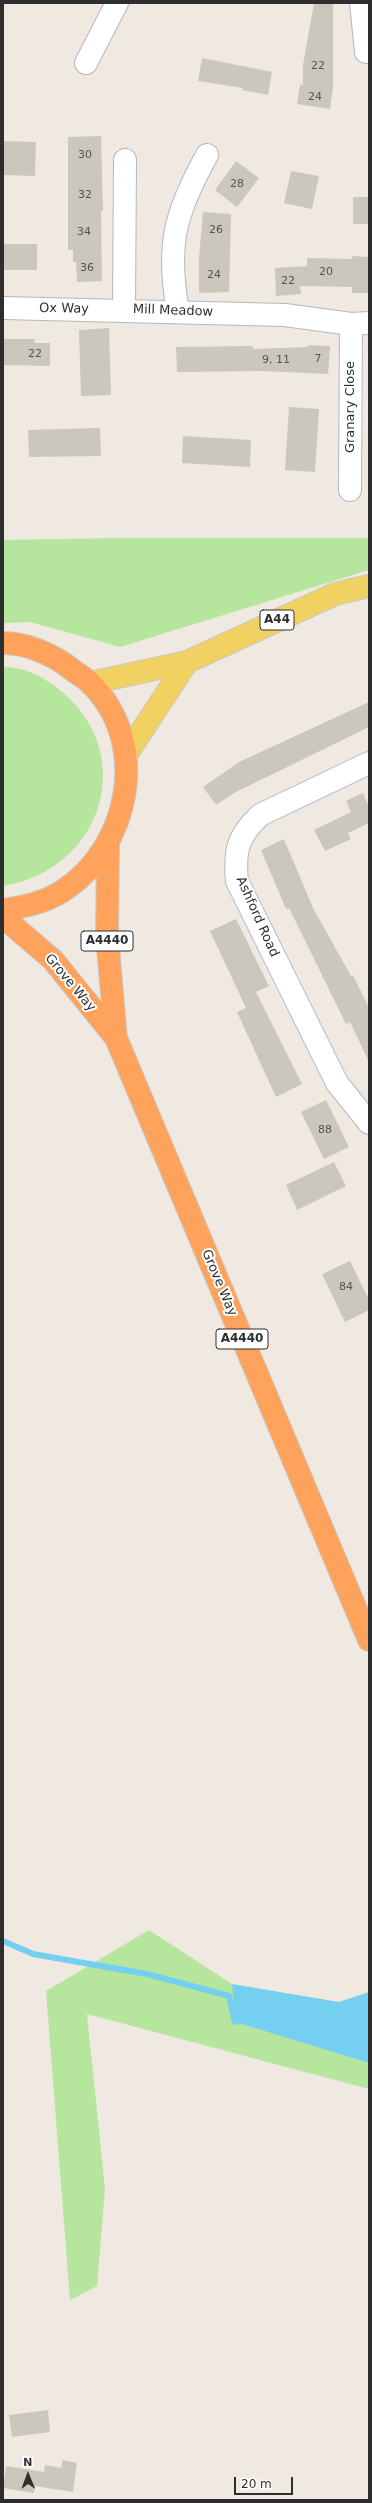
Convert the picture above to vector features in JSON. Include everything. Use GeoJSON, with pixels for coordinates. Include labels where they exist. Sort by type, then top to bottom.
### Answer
{"type":"FeatureCollection","features":[{"type":"Feature","properties":{"kind":"highway"},"geometry":{"type":"LineString","coordinates":[[3,643],[13,643],[55,656],[90,683],[107,704],[119,729],[126,755],[127,778],[125,802],[108,845],[87,872],[60,892],[29,906],[3,910]]}},
{"type":"Feature","properties":{"kind":"highway","name":"Grove Way"},"geometry":{"type":"LineString","coordinates":[[108,845],[107,937],[116,1038]]}},
{"type":"Feature","properties":{"kind":"highway","name":"Grove Way"},"geometry":{"type":"LineString","coordinates":[[3,917],[53,960],[116,1038],[369,1640]]}},
{"type":"Feature","properties":{"kind":"main road","name":"A44"},"geometry":{"type":"LineString","coordinates":[[90,683],[187,662],[334,594],[369,586]]}},
{"type":"Feature","properties":{"kind":"main road"},"geometry":{"type":"LineString","coordinates":[[126,755],[187,662]]}},
{"type":"Feature","properties":{"kind":"street"},"geometry":{"type":"LineString","coordinates":[[86,64],[117,3]]}},
{"type":"Feature","properties":{"kind":"street"},"geometry":{"type":"LineString","coordinates":[[362,3],[366,52]]}},
{"type":"Feature","properties":{"kind":"street"},"geometry":{"type":"LineString","coordinates":[[178,311],[172,282],[173,240],[177,217],[187,191],[207,155]]}},
{"type":"Feature","properties":{"kind":"street","name":"Mill Meadow"},"geometry":{"type":"LineString","coordinates":[[125,160],[124,309],[285,314],[360,324]]}},
{"type":"Feature","properties":{"kind":"street","name":"Ox Way"},"geometry":{"type":"LineString","coordinates":[[3,308],[124,309]]}},
{"type":"Feature","properties":{"kind":"street","name":"Granary Close"},"geometry":{"type":"LineString","coordinates":[[350,490],[360,324]]}},
{"type":"Feature","properties":{"kind":"street","name":"Ashford Road"},"geometry":{"type":"LineString","coordinates":[[368,765],[260,815],[246,828],[238,845],[236,863],[237,881],[337,1084],[369,1123]]}},
{"type":"Feature","properties":{"kind":"green space"},"geometry":{"type":"Polygon","coordinates":[[[122,538],[369,538],[369,570],[120,647],[30,622],[3,623],[3,540],[122,538]]]}},
{"type":"Feature","properties":{"kind":"green space"},"geometry":{"type":"Polygon","coordinates":[[[3,667],[17,668],[31,672],[44,679],[56,687],[82,713],[98,742],[103,773],[99,804],[87,832],[66,857],[38,875],[3,886],[3,667]]]}},
{"type":"Feature","properties":{"kind":"green space"},"geometry":{"type":"Polygon","coordinates":[[[149,1930],[232,1984],[236,2022],[369,2063],[369,2089],[87,2014],[105,2189],[97,2286],[70,2300],[46,1991],[149,1930]]]}},
{"type":"Feature","properties":{"kind":"water"},"geometry":{"type":"Polygon","coordinates":[[[232,1984],[339,2002],[369,1992],[369,2063],[235,2022],[232,1984]]]}},
{"type":"Feature","properties":{"kind":"building"},"geometry":{"type":"Polygon","coordinates":[[[314,3],[333,3],[333,88],[330,109],[297,104],[300,85],[303,85],[303,65],[314,3]]]}},
{"type":"Feature","properties":{"kind":"building"},"geometry":{"type":"Polygon","coordinates":[[[202,58],[272,72],[268,95],[242,90],[243,88],[198,81],[202,58]]]}},
{"type":"Feature","properties":{"kind":"building"},"geometry":{"type":"Polygon","coordinates":[[[101,136],[103,211],[101,211],[102,281],[77,282],[76,262],[73,262],[73,250],[68,250],[68,137],[101,136]]]}},
{"type":"Feature","properties":{"kind":"building"},"geometry":{"type":"Polygon","coordinates":[[[3,141],[36,142],[35,176],[3,175],[3,141]]]}},
{"type":"Feature","properties":{"kind":"building"},"geometry":{"type":"Polygon","coordinates":[[[236,161],[259,178],[237,207],[215,190],[236,161]]]}},
{"type":"Feature","properties":{"kind":"building"},"geometry":{"type":"Polygon","coordinates":[[[291,171],[319,176],[312,209],[284,203],[291,171]]]}},
{"type":"Feature","properties":{"kind":"building"},"geometry":{"type":"Polygon","coordinates":[[[353,197],[369,197],[369,224],[353,224],[353,197]]]}},
{"type":"Feature","properties":{"kind":"building"},"geometry":{"type":"Polygon","coordinates":[[[203,212],[231,214],[229,292],[199,293],[199,258],[203,212]]]}},
{"type":"Feature","properties":{"kind":"building"},"geometry":{"type":"Polygon","coordinates":[[[3,244],[37,244],[37,270],[3,270],[3,244]]]}},
{"type":"Feature","properties":{"kind":"building"},"geometry":{"type":"Polygon","coordinates":[[[352,256],[369,257],[369,293],[352,293],[352,287],[300,286],[301,294],[276,296],[275,268],[307,266],[307,258],[352,259],[352,256]]]}},
{"type":"Feature","properties":{"kind":"building"},"geometry":{"type":"Polygon","coordinates":[[[109,328],[111,395],[81,396],[79,330],[109,328]]]}},
{"type":"Feature","properties":{"kind":"building"},"geometry":{"type":"Polygon","coordinates":[[[3,339],[35,339],[34,343],[50,343],[50,366],[3,365],[3,339]]]}},
{"type":"Feature","properties":{"kind":"building"},"geometry":{"type":"Polygon","coordinates":[[[308,345],[330,346],[328,374],[262,371],[177,372],[176,347],[253,346],[253,349],[308,347],[308,345]]]}},
{"type":"Feature","properties":{"kind":"building"},"geometry":{"type":"Polygon","coordinates":[[[289,407],[319,409],[315,472],[285,470],[289,407]]]}},
{"type":"Feature","properties":{"kind":"building"},"geometry":{"type":"Polygon","coordinates":[[[100,428],[101,456],[29,457],[28,430],[100,428]]]}},
{"type":"Feature","properties":{"kind":"building"},"geometry":{"type":"Polygon","coordinates":[[[183,436],[251,440],[250,467],[182,463],[183,436]]]}},
{"type":"Feature","properties":{"kind":"building"},"geometry":{"type":"Polygon","coordinates":[[[369,702],[369,727],[234,793],[216,805],[203,787],[239,762],[369,702]]]}},
{"type":"Feature","properties":{"kind":"building"},"geometry":{"type":"Polygon","coordinates":[[[363,793],[369,807],[369,823],[348,833],[351,839],[325,851],[314,830],[351,812],[346,801],[363,793]]]}},
{"type":"Feature","properties":{"kind":"building"},"geometry":{"type":"Polygon","coordinates":[[[284,839],[313,908],[351,976],[353,975],[369,1008],[369,1062],[350,1022],[346,1024],[289,908],[286,909],[261,850],[284,839]]]}},
{"type":"Feature","properties":{"kind":"building"},"geometry":{"type":"Polygon","coordinates":[[[236,919],[269,986],[256,992],[302,1084],[276,1097],[237,1012],[246,1008],[210,931],[236,919]]]}},
{"type":"Feature","properties":{"kind":"building"},"geometry":{"type":"Polygon","coordinates":[[[326,1100],[349,1147],[324,1159],[301,1112],[326,1100]]]}},
{"type":"Feature","properties":{"kind":"building"},"geometry":{"type":"Polygon","coordinates":[[[334,1162],[346,1186],[297,1210],[286,1185],[334,1162]]]}},
{"type":"Feature","properties":{"kind":"building"},"geometry":{"type":"Polygon","coordinates":[[[350,1261],[369,1300],[369,1310],[345,1322],[322,1274],[350,1261]]]}},
{"type":"Feature","properties":{"kind":"building"},"geometry":{"type":"Polygon","coordinates":[[[48,2410],[50,2432],[12,2437],[9,2415],[48,2410]]]}},
{"type":"Feature","properties":{"kind":"building"},"geometry":{"type":"Polygon","coordinates":[[[63,2460],[77,2463],[73,2492],[35,2486],[34,2493],[3,2488],[6,2466],[44,2472],[45,2465],[61,2468],[63,2460]]]}},
{"type":"Feature","properties":{"kind":"waterway"},"geometry":{"type":"LineString","coordinates":[[3,1941],[33,1954],[147,1974],[229,1996],[235,2022]]}}]}
